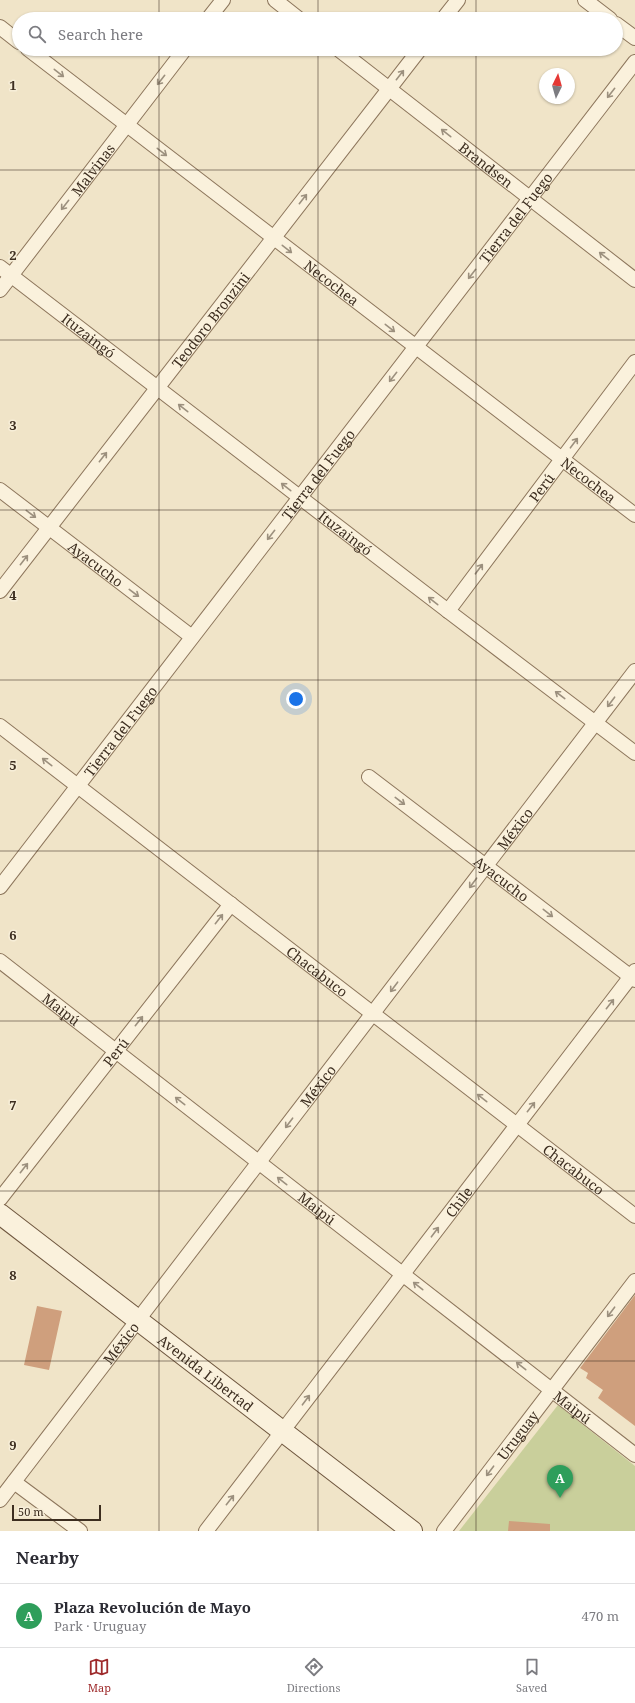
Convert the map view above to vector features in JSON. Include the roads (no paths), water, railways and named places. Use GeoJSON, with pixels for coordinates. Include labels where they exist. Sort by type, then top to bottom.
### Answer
{"type":"FeatureCollection","features":[{"type":"Feature","properties":{"kind":"main road","name":"Avenida Libertad"},"geometry":{"type":"LineString","coordinates":[[0,1214],[412,1531]]}},
{"type":"Feature","properties":{"kind":"street"},"geometry":{"type":"LineString","coordinates":[[214,12],[223,0]]}},
{"type":"Feature","properties":{"kind":"street"},"geometry":{"type":"LineString","coordinates":[[274,0],[290,12]]}},
{"type":"Feature","properties":{"kind":"street"},"geometry":{"type":"LineString","coordinates":[[449,12],[458,0]]}},
{"type":"Feature","properties":{"kind":"street"},"geometry":{"type":"LineString","coordinates":[[585,0],[601,12]]}},
{"type":"Feature","properties":{"kind":"street"},"geometry":{"type":"LineString","coordinates":[[0,27],[12,36]]}},
{"type":"Feature","properties":{"kind":"street"},"geometry":{"type":"LineString","coordinates":[[623,29],[635,38]]}},
{"type":"Feature","properties":{"kind":"street","name":"Necochea"},"geometry":{"type":"LineString","coordinates":[[37,56],[561,460],[635,515]]}},
{"type":"Feature","properties":{"kind":"street","name":"Malvinas"},"geometry":{"type":"LineString","coordinates":[[0,290],[5,271],[127,125],[180,56]]}},
{"type":"Feature","properties":{"kind":"street","name":"Brandsen"},"geometry":{"type":"LineString","coordinates":[[347,56],[635,280]]}},
{"type":"Feature","properties":{"kind":"street","name":"Teodoro Bronzini"},"geometry":{"type":"LineString","coordinates":[[0,591],[415,56]]}},
{"type":"Feature","properties":{"kind":"street","name":"Tierra del Fuego"},"geometry":{"type":"LineString","coordinates":[[0,887],[635,62]]}},
{"type":"Feature","properties":{"kind":"street","name":"Ituzaingó"},"geometry":{"type":"LineString","coordinates":[[5,271],[448,612],[596,722],[635,753]]}},
{"type":"Feature","properties":{"kind":"street","name":"Perú"},"geometry":{"type":"LineString","coordinates":[[448,612],[635,362]]}},
{"type":"Feature","properties":{"kind":"street","name":"Ayacucho"},"geometry":{"type":"LineString","coordinates":[[0,490],[192,637]]}},
{"type":"Feature","properties":{"kind":"street","name":"México"},"geometry":{"type":"LineString","coordinates":[[0,1500],[635,672]]}},
{"type":"Feature","properties":{"kind":"street","name":"Chacabuco"},"geometry":{"type":"LineString","coordinates":[[0,726],[635,1216]]}},
{"type":"Feature","properties":{"kind":"street","name":"Ayacucho"},"geometry":{"type":"LineString","coordinates":[[369,777],[634,976]]}},
{"type":"Feature","properties":{"kind":"street","name":"Perú"},"geometry":{"type":"LineString","coordinates":[[0,1198],[231,904]]}},
{"type":"Feature","properties":{"kind":"street","name":"Maipú"},"geometry":{"type":"LineString","coordinates":[[0,962],[635,1454]]}},
{"type":"Feature","properties":{"kind":"street","name":"Chile"},"geometry":{"type":"LineString","coordinates":[[206,1531],[517,1125],[634,976]]}},
{"type":"Feature","properties":{"kind":"street","name":"Uruguay"},"geometry":{"type":"LineString","coordinates":[[444,1531],[635,1281]]}},
{"type":"Feature","properties":{"kind":"street"},"geometry":{"type":"LineString","coordinates":[[14,1482],[80,1531]]}},
{"type":"Feature","properties":{"kind":"place","name":"Plaza Revolución de Mayo"},"geometry":{"type":"Point","coordinates":[560,1498]}}]}
